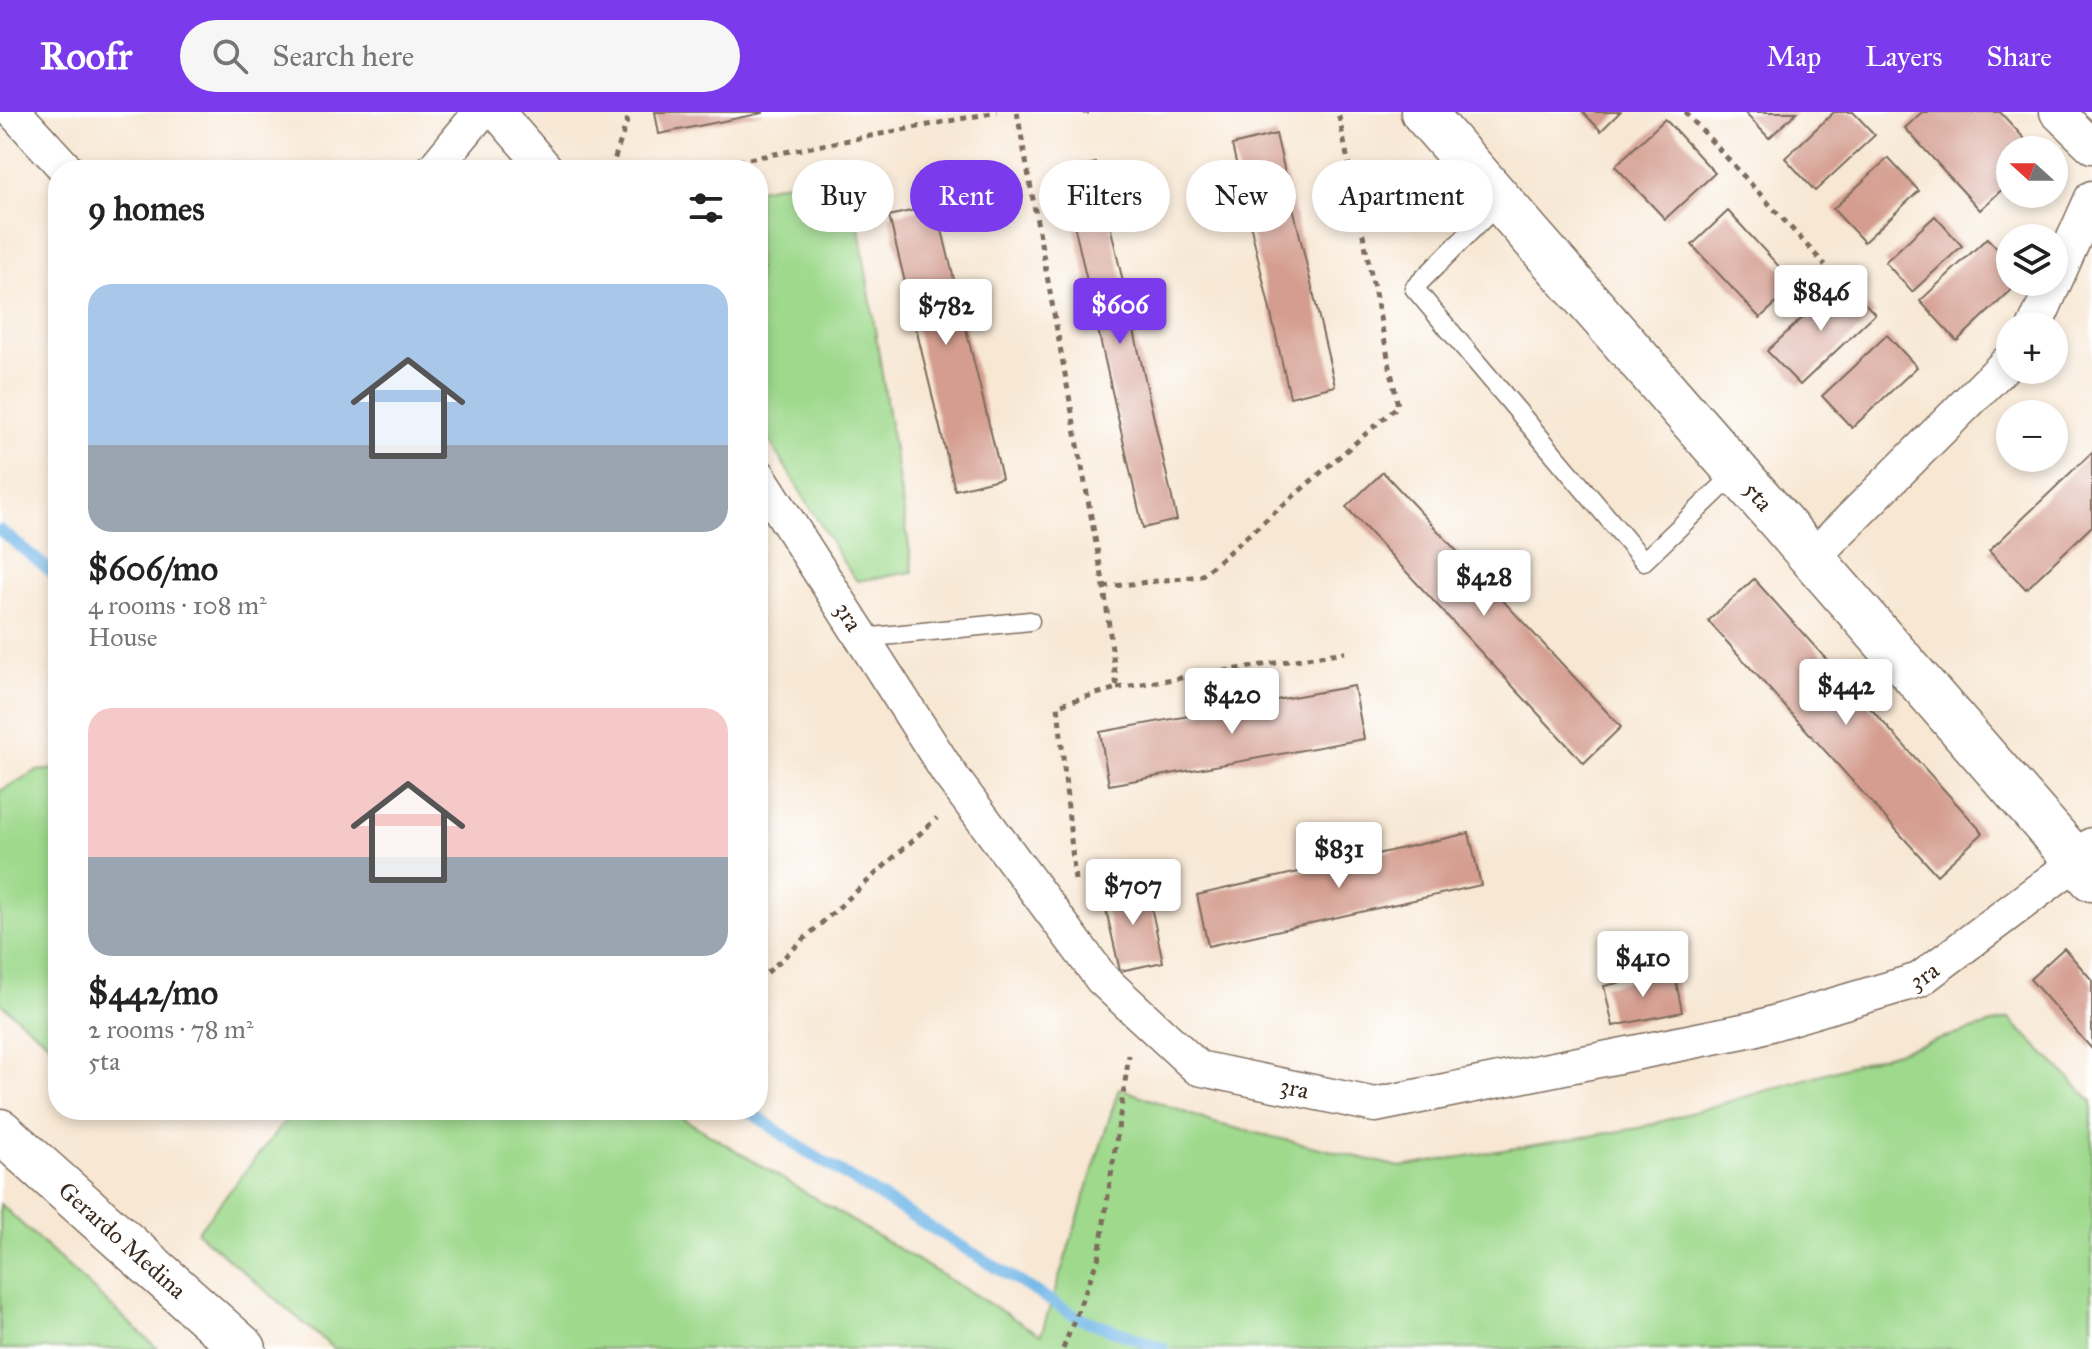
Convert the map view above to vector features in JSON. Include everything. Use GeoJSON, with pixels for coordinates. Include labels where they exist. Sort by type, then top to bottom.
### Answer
{"type":"FeatureCollection","features":[{"type":"Feature","properties":{"kind":"street"},"geometry":{"type":"LineString","coordinates":[[14,112],[58,160]]}},
{"type":"Feature","properties":{"kind":"street"},"geometry":{"type":"LineString","coordinates":[[441,160],[481,112]]}},
{"type":"Feature","properties":{"kind":"street"},"geometry":{"type":"LineString","coordinates":[[497,112],[538,160]]}},
{"type":"Feature","properties":{"kind":"street"},"geometry":{"type":"LineString","coordinates":[[2057,112],[2092,146]]}},
{"type":"Feature","properties":{"kind":"street","name":"5ta"},"geometry":{"type":"LineString","coordinates":[[1434,116],[1501,201],[1811,559],[2086,861]]}},
{"type":"Feature","properties":{"kind":"street"},"geometry":{"type":"LineString","coordinates":[[2041,312],[2092,198]]}},
{"type":"Feature","properties":{"kind":"street"},"geometry":{"type":"LineString","coordinates":[[1811,559],[1996,374]]}},
{"type":"Feature","properties":{"kind":"street","name":"3ra"},"geometry":{"type":"LineString","coordinates":[[768,491],[948,772],[1102,979],[1198,1068],[1375,1105],[1753,1029],[1919,980],[2059,875],[2086,861]]}},
{"type":"Feature","properties":{"kind":"street","name":"Gerardo Medina"},"geometry":{"type":"LineString","coordinates":[[0,1131],[244,1349]]}},
{"type":"Feature","properties":{"kind":"lane"},"geometry":{"type":"LineString","coordinates":[[1501,201],[1414,288],[1644,561],[1737,472]]}},
{"type":"Feature","properties":{"kind":"lane"},"geometry":{"type":"LineString","coordinates":[[863,638],[1030,621]]}},
{"type":"Feature","properties":{"kind":"path"},"geometry":{"type":"LineString","coordinates":[[614,160],[630,112]]}},
{"type":"Feature","properties":{"kind":"path"},"geometry":{"type":"LineString","coordinates":[[743,160],[997,112]]}},
{"type":"Feature","properties":{"kind":"path"},"geometry":{"type":"LineString","coordinates":[[1017,112],[1104,587],[1117,688]]}},
{"type":"Feature","properties":{"kind":"path"},"geometry":{"type":"LineString","coordinates":[[1083,112],[1092,112]]}},
{"type":"Feature","properties":{"kind":"path"},"geometry":{"type":"LineString","coordinates":[[1104,587],[1201,576],[1398,406],[1338,112]]}},
{"type":"Feature","properties":{"kind":"path"},"geometry":{"type":"LineString","coordinates":[[1685,112],[1825,265]]}},
{"type":"Feature","properties":{"kind":"path"},"geometry":{"type":"LineString","coordinates":[[1076,891],[1058,705],[1117,688],[1345,652]]}},
{"type":"Feature","properties":{"kind":"path"},"geometry":{"type":"LineString","coordinates":[[768,972],[964,793]]}},
{"type":"Feature","properties":{"kind":"path"},"geometry":{"type":"LineString","coordinates":[[1063,1349],[1099,1256],[1136,1011]]}},
{"type":"Feature","properties":{"kind":"green space"},"geometry":{"type":"Polygon","coordinates":[[[792,182],[792,232],[860,232],[913,572],[857,581],[768,438],[768,187],[792,182]]]}},
{"type":"Feature","properties":{"kind":"green space"},"geometry":{"type":"Polygon","coordinates":[[[48,770],[48,1043],[0,1003],[0,791],[36,771],[48,770]]]}},
{"type":"Feature","properties":{"kind":"green space"},"geometry":{"type":"Polygon","coordinates":[[[2009,1019],[2092,1101],[2092,1349],[334,1349],[197,1232],[286,1120],[686,1120],[1041,1335],[1119,1088],[1214,1123],[1400,1167],[1639,1128],[2009,1019]]]}},
{"type":"Feature","properties":{"kind":"green space"},"geometry":{"type":"Polygon","coordinates":[[[0,1204],[158,1349],[0,1349],[0,1204]]]}},
{"type":"Feature","properties":{"kind":"building"},"geometry":{"type":"Polygon","coordinates":[[[655,112],[763,112],[763,113],[659,134],[655,112]]]}},
{"type":"Feature","properties":{"kind":"building"},"geometry":{"type":"Polygon","coordinates":[[[1583,112],[1620,112],[1601,131],[1583,112]]]}},
{"type":"Feature","properties":{"kind":"building"},"geometry":{"type":"Polygon","coordinates":[[[1744,112],[1797,112],[1769,138],[1744,112]]]}},
{"type":"Feature","properties":{"kind":"building"},"geometry":{"type":"Polygon","coordinates":[[[1834,112],[1853,112],[1875,135],[1815,191],[1785,158],[1834,112]]]}},
{"type":"Feature","properties":{"kind":"building"},"geometry":{"type":"Polygon","coordinates":[[[1922,112],[2000,112],[2022,136],[1996,136],[1996,195],[1980,210],[1905,128],[1922,112]]]}},
{"type":"Feature","properties":{"kind":"building"},"geometry":{"type":"Polygon","coordinates":[[[1665,119],[1715,173],[1665,219],[1615,166],[1665,119]]]}},
{"type":"Feature","properties":{"kind":"building"},"geometry":{"type":"Polygon","coordinates":[[[1276,134],[1282,160],[1235,160],[1232,145],[1276,134]]]}},
{"type":"Feature","properties":{"kind":"building"},"geometry":{"type":"Polygon","coordinates":[[[1888,158],[1919,191],[1864,242],[1833,209],[1888,158]]]}},
{"type":"Feature","properties":{"kind":"building"},"geometry":{"type":"Polygon","coordinates":[[[910,211],[910,232],[943,232],[1002,478],[955,490],[893,232],[894,215],[910,211]]]}},
{"type":"Feature","properties":{"kind":"building"},"geometry":{"type":"Polygon","coordinates":[[[1728,211],[1796,285],[1760,318],[1692,245],[1728,211]]]}},
{"type":"Feature","properties":{"kind":"building"},"geometry":{"type":"Polygon","coordinates":[[[1935,216],[1962,246],[1912,292],[1885,262],[1935,216]]]}},
{"type":"Feature","properties":{"kind":"building"},"geometry":{"type":"Polygon","coordinates":[[[1296,219],[1335,386],[1290,397],[1252,232],[1296,232],[1296,219]]]}},
{"type":"Feature","properties":{"kind":"building"},"geometry":{"type":"Polygon","coordinates":[[[1076,232],[1112,232],[1177,520],[1143,528],[1076,232]]]}},
{"type":"Feature","properties":{"kind":"building"},"geometry":{"type":"Polygon","coordinates":[[[1987,238],[1996,247],[1996,296],[2005,296],[1957,341],[1920,301],[1987,238]]]}},
{"type":"Feature","properties":{"kind":"building"},"geometry":{"type":"Polygon","coordinates":[[[1843,280],[1875,314],[1800,385],[1767,351],[1843,280]]]}},
{"type":"Feature","properties":{"kind":"building"},"geometry":{"type":"Polygon","coordinates":[[[1887,335],[1917,367],[1852,428],[1822,396],[1887,335]]]}},
{"type":"Feature","properties":{"kind":"building"},"geometry":{"type":"Polygon","coordinates":[[[2092,452],[2092,526],[2026,589],[1989,551],[2092,452]]]}},
{"type":"Feature","properties":{"kind":"building"},"geometry":{"type":"Polygon","coordinates":[[[1383,472],[1621,727],[1584,763],[1346,507],[1383,472]]]}},
{"type":"Feature","properties":{"kind":"building"},"geometry":{"type":"Polygon","coordinates":[[[1754,579],[1983,833],[1937,875],[1708,621],[1754,579]]]}},
{"type":"Feature","properties":{"kind":"building"},"geometry":{"type":"Polygon","coordinates":[[[1354,686],[1364,739],[1109,785],[1100,732],[1354,686]]]}},
{"type":"Feature","properties":{"kind":"building"},"geometry":{"type":"Polygon","coordinates":[[[1469,833],[1481,885],[1208,946],[1197,895],[1469,833]]]}},
{"type":"Feature","properties":{"kind":"building"},"geometry":{"type":"Polygon","coordinates":[[[1146,883],[1163,962],[1120,971],[1102,892],[1146,883]]]}},
{"type":"Feature","properties":{"kind":"building"},"geometry":{"type":"Polygon","coordinates":[[[2064,948],[2092,980],[2092,1049],[2030,979],[2064,948]]]}},
{"type":"Feature","properties":{"kind":"building"},"geometry":{"type":"Polygon","coordinates":[[[1674,971],[1682,1012],[1613,1026],[1604,986],[1674,971]]]}},
{"type":"Feature","properties":{"kind":"waterway"},"geometry":{"type":"LineString","coordinates":[[0,530],[48,569]]}},
{"type":"Feature","properties":{"kind":"waterway"},"geometry":{"type":"LineString","coordinates":[[762,1120],[806,1151],[1077,1317],[1164,1349]]}}]}
